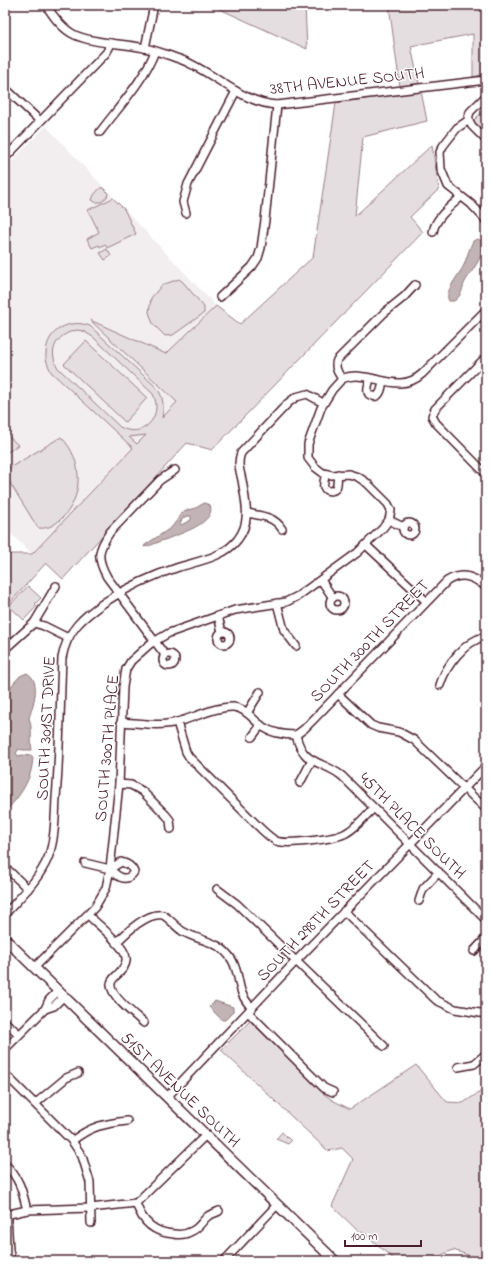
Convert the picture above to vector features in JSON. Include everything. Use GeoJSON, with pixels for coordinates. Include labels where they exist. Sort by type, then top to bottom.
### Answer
{"type":"FeatureCollection","features":[{"type":"Feature","properties":{"kind":"main road","name":"51ST AVENUE SOUTH"},"geometry":{"type":"LineString","coordinates":[[5,939],[332,1260]]}},
{"type":"Feature","properties":{"kind":"street","name":"38TH AVENUE SOUTH"},"geometry":{"type":"LineString","coordinates":[[46,5],[56,19],[70,33],[84,38],[145,48],[183,60],[208,73],[236,91],[260,103],[277,105],[486,80]]}},
{"type":"Feature","properties":{"kind":"street"},"geometry":{"type":"LineString","coordinates":[[145,48],[154,5]]}},
{"type":"Feature","properties":{"kind":"street"},"geometry":{"type":"LineString","coordinates":[[5,158],[106,53],[110,43]]}},
{"type":"Feature","properties":{"kind":"street"},"geometry":{"type":"LineString","coordinates":[[100,132],[143,74],[155,51]]}},
{"type":"Feature","properties":{"kind":"street"},"geometry":{"type":"LineString","coordinates":[[5,88],[40,121]]}},
{"type":"Feature","properties":{"kind":"street"},"geometry":{"type":"LineString","coordinates":[[186,213],[183,202],[188,184],[236,91]]}},
{"type":"Feature","properties":{"kind":"street"},"geometry":{"type":"LineString","coordinates":[[486,96],[469,114],[468,119],[472,126],[486,140]]}},
{"type":"Feature","properties":{"kind":"street"},"geometry":{"type":"LineString","coordinates":[[220,296],[252,266],[258,258],[261,248],[277,105]]}},
{"type":"Feature","properties":{"kind":"street"},"geometry":{"type":"LineString","coordinates":[[469,120],[459,126],[449,136],[443,146],[440,152],[441,169],[448,186],[471,204],[486,221]]}},
{"type":"Feature","properties":{"kind":"street"},"geometry":{"type":"LineString","coordinates":[[433,232],[434,226],[438,221],[461,197]]}},
{"type":"Feature","properties":{"kind":"street"},"geometry":{"type":"LineString","coordinates":[[342,379],[336,369],[337,360],[384,313],[416,285]]}},
{"type":"Feature","properties":{"kind":"street"},"geometry":{"type":"LineString","coordinates":[[403,527],[389,520],[391,514],[390,507],[383,497],[372,488],[354,475],[326,474],[318,470],[308,458],[309,441],[323,403],[342,379],[354,376],[392,382],[408,382],[418,378],[486,310]]}},
{"type":"Feature","properties":{"kind":"street"},"geometry":{"type":"LineString","coordinates":[[486,357],[433,413],[434,420],[486,474]]}},
{"type":"Feature","properties":{"kind":"street"},"geometry":{"type":"LineString","coordinates":[[370,378],[368,391],[370,395],[374,396],[379,394],[383,381]]}},
{"type":"Feature","properties":{"kind":"street"},"geometry":{"type":"LineString","coordinates":[[282,529],[271,518],[247,513],[239,464],[240,456],[288,403],[296,397],[307,394],[323,403]]}},
{"type":"Feature","properties":{"kind":"street"},"geometry":{"type":"LineString","coordinates":[[165,655],[118,593],[102,568],[99,554],[100,548],[110,532],[160,480],[175,470]]}},
{"type":"Feature","properties":{"kind":"street"},"geometry":{"type":"LineString","coordinates":[[326,474],[324,485],[329,491],[336,487],[338,474]]}},
{"type":"Feature","properties":{"kind":"street","name":"SOUTH 301ST DRIVE"},"geometry":{"type":"LineString","coordinates":[[5,914],[42,871],[49,856],[54,825],[59,766],[62,658],[64,647],[68,638],[81,620],[118,593],[150,577],[214,556],[227,549],[236,542],[241,534],[246,523],[247,513]]}},
{"type":"Feature","properties":{"kind":"street","name":"SOUTH 300TH PLACE"},"geometry":{"type":"LineString","coordinates":[[34,968],[88,915],[106,888],[110,869],[119,784],[123,687],[126,669],[135,657],[154,641],[169,633],[218,616],[247,608],[286,602],[298,596],[366,545],[389,520]]}},
{"type":"Feature","properties":{"kind":"street"},"geometry":{"type":"LineString","coordinates":[[366,545],[426,601]]}},
{"type":"Feature","properties":{"kind":"street","name":"SOUTH 300TH STREET"},"geometry":{"type":"LineString","coordinates":[[296,735],[304,730],[426,601],[447,581],[457,576],[467,576],[476,579],[486,587]]}},
{"type":"Feature","properties":{"kind":"street"},"geometry":{"type":"LineString","coordinates":[[321,580],[333,598]]}},
{"type":"Feature","properties":{"kind":"street"},"geometry":{"type":"LineString","coordinates":[[5,649],[34,623],[56,586]]}},
{"type":"Feature","properties":{"kind":"street"},"geometry":{"type":"LineString","coordinates":[[277,603],[284,630],[296,646]]}},
{"type":"Feature","properties":{"kind":"street"},"geometry":{"type":"LineString","coordinates":[[218,616],[222,632]]}},
{"type":"Feature","properties":{"kind":"street"},"geometry":{"type":"LineString","coordinates":[[34,623],[40,624],[68,638]]}},
{"type":"Feature","properties":{"kind":"street"},"geometry":{"type":"LineString","coordinates":[[440,684],[447,670],[458,655],[473,641],[486,636]]}},
{"type":"Feature","properties":{"kind":"street"},"geometry":{"type":"LineString","coordinates":[[247,713],[260,692]]}},
{"type":"Feature","properties":{"kind":"street"},"geometry":{"type":"LineString","coordinates":[[338,694],[372,725],[378,728],[403,734],[414,740],[486,809]]}},
{"type":"Feature","properties":{"kind":"street"},"geometry":{"type":"LineString","coordinates":[[121,722],[163,724],[177,722],[228,707],[236,707],[247,713],[271,731],[296,735]]}},
{"type":"Feature","properties":{"kind":"street"},"geometry":{"type":"LineString","coordinates":[[177,722],[186,752],[192,761],[273,839],[283,842],[294,842],[344,834],[355,827],[374,808]]}},
{"type":"Feature","properties":{"kind":"street"},"geometry":{"type":"LineString","coordinates":[[252,738],[261,725]]}},
{"type":"Feature","properties":{"kind":"street","name":"45TH PLACE SOUTH"},"geometry":{"type":"LineString","coordinates":[[296,735],[300,749],[305,755],[340,774],[486,920]]}},
{"type":"Feature","properties":{"kind":"street"},"geometry":{"type":"LineString","coordinates":[[300,783],[312,760]]}},
{"type":"Feature","properties":{"kind":"street","name":"SOUTH 298TH STREET"},"geometry":{"type":"LineString","coordinates":[[167,1097],[344,911],[486,766]]}},
{"type":"Feature","properties":{"kind":"street"},"geometry":{"type":"LineString","coordinates":[[119,784],[131,785],[142,791],[170,820],[171,829]]}},
{"type":"Feature","properties":{"kind":"street"},"geometry":{"type":"LineString","coordinates":[[85,863],[110,869]]}},
{"type":"Feature","properties":{"kind":"street"},"geometry":{"type":"LineString","coordinates":[[5,867],[28,889]]}},
{"type":"Feature","properties":{"kind":"street"},"geometry":{"type":"LineString","coordinates":[[419,901],[423,889],[439,872]]}},
{"type":"Feature","properties":{"kind":"street"},"geometry":{"type":"LineString","coordinates":[[217,889],[237,904],[384,1046]]}},
{"type":"Feature","properties":{"kind":"street"},"geometry":{"type":"LineString","coordinates":[[344,911],[433,998],[455,1009],[486,1014]]}},
{"type":"Feature","properties":{"kind":"street"},"geometry":{"type":"LineString","coordinates":[[88,915],[116,943],[126,957],[124,967],[112,981],[111,988],[116,997],[144,1023]]}},
{"type":"Feature","properties":{"kind":"street"},"geometry":{"type":"LineString","coordinates":[[116,943],[135,926],[154,915],[163,915],[184,932],[210,941],[223,949],[235,966],[242,997],[250,1010],[324,1088],[333,1092]]}},
{"type":"Feature","properties":{"kind":"street"},"geometry":{"type":"LineString","coordinates":[[474,951],[486,938]]}},
{"type":"Feature","properties":{"kind":"street"},"geometry":{"type":"LineString","coordinates":[[5,1048],[45,1009],[54,1006],[61,993]]}},
{"type":"Feature","properties":{"kind":"street"},"geometry":{"type":"LineString","coordinates":[[5,1022],[19,1034]]}},
{"type":"Feature","properties":{"kind":"street"},"geometry":{"type":"LineString","coordinates":[[458,1068],[474,1064],[486,1054]]}},
{"type":"Feature","properties":{"kind":"street"},"geometry":{"type":"LineString","coordinates":[[36,1103],[66,1078],[78,1073]]}},
{"type":"Feature","properties":{"kind":"street"},"geometry":{"type":"LineString","coordinates":[[5,1074],[36,1103],[72,1141],[82,1156],[90,1182],[91,1222]]}},
{"type":"Feature","properties":{"kind":"street"},"geometry":{"type":"LineString","coordinates":[[72,1141],[82,1133],[96,1126],[127,1121]]}},
{"type":"Feature","properties":{"kind":"street"},"geometry":{"type":"LineString","coordinates":[[11,1261],[6,1215],[26,1210],[90,1208],[136,1203],[206,1135]]}},
{"type":"Feature","properties":{"kind":"street"},"geometry":{"type":"LineString","coordinates":[[5,1164],[13,1172],[19,1182],[26,1210]]}},
{"type":"Feature","properties":{"kind":"street"},"geometry":{"type":"LineString","coordinates":[[136,1203],[140,1215],[150,1226],[158,1231],[172,1234],[183,1234],[193,1231],[208,1216],[219,1212]]}},
{"type":"Feature","properties":{"kind":"street"},"geometry":{"type":"LineString","coordinates":[[224,1261],[277,1205]]}},
{"type":"Feature","properties":{"kind":"shaded area"},"geometry":{"type":"Polygon","coordinates":[[[211,5],[305,5],[307,49],[211,5]]]}},
{"type":"Feature","properties":{"kind":"shaded area"},"geometry":{"type":"Polygon","coordinates":[[[389,5],[486,5],[486,74],[473,77],[473,34],[411,46],[419,84],[400,87],[389,5]]]}},
{"type":"Feature","properties":{"kind":"shaded area"},"geometry":{"type":"Polygon","coordinates":[[[421,91],[427,121],[363,137],[355,216],[432,145],[439,189],[410,217],[423,232],[212,450],[187,443],[63,579],[46,563],[5,608],[5,551],[7,554],[32,554],[133,448],[51,372],[46,356],[50,338],[60,328],[67,325],[82,324],[90,326],[156,387],[161,394],[163,402],[162,418],[177,402],[90,320],[166,354],[216,306],[240,324],[313,257],[336,103],[421,91]],[[77,330],[64,335],[56,344],[54,355],[58,368],[120,427],[128,430],[136,430],[149,424],[156,410],[156,402],[153,394],[93,337],[83,331],[77,330]],[[146,435],[129,437],[137,444],[146,435]]]}},
{"type":"Feature","properties":{"kind":"shaded area"},"geometry":{"type":"Polygon","coordinates":[[[486,108],[486,134],[473,121],[486,108]]]}},
{"type":"Feature","properties":{"kind":"shaded area"},"geometry":{"type":"Polygon","coordinates":[[[46,126],[216,306],[166,354],[91,321],[177,402],[32,554],[5,528],[5,168],[46,126]]]}},
{"type":"Feature","properties":{"kind":"shaded area"},"geometry":{"type":"Polygon","coordinates":[[[100,188],[103,188],[108,193],[107,197],[101,202],[95,202],[92,200],[100,188]]]}},
{"type":"Feature","properties":{"kind":"shaded area"},"geometry":{"type":"Polygon","coordinates":[[[113,198],[124,209],[136,234],[107,248],[105,244],[100,247],[99,245],[92,248],[87,239],[99,232],[88,210],[113,198]]]}},
{"type":"Feature","properties":{"kind":"shaded area"},"geometry":{"type":"Polygon","coordinates":[[[478,239],[484,246],[479,260],[464,283],[459,296],[454,301],[449,301],[448,293],[450,288],[464,265],[473,241],[478,239]]]}},
{"type":"Feature","properties":{"kind":"shaded area"},"geometry":{"type":"Polygon","coordinates":[[[107,249],[111,256],[105,260],[100,253],[107,249]]]}},
{"type":"Feature","properties":{"kind":"shaded area"},"geometry":{"type":"Polygon","coordinates":[[[179,279],[204,307],[204,313],[173,335],[165,336],[153,324],[149,312],[151,298],[162,285],[179,279]]]}},
{"type":"Feature","properties":{"kind":"shaded area"},"geometry":{"type":"Polygon","coordinates":[[[86,341],[147,398],[125,422],[64,364],[86,341]]]}},
{"type":"Feature","properties":{"kind":"shaded area"},"geometry":{"type":"Polygon","coordinates":[[[5,433],[18,445],[5,454],[5,433]]]}},
{"type":"Feature","properties":{"kind":"shaded area"},"geometry":{"type":"Polygon","coordinates":[[[61,437],[69,446],[74,457],[78,479],[77,491],[74,501],[60,520],[50,527],[38,528],[5,475],[6,470],[61,437]]]}},
{"type":"Feature","properties":{"kind":"shaded area"},"geometry":{"type":"Polygon","coordinates":[[[204,503],[210,505],[211,511],[203,522],[188,531],[144,547],[172,527],[181,514],[187,510],[196,508],[204,503]],[[191,516],[183,518],[180,523],[181,525],[191,520],[191,516]]]}},
{"type":"Feature","properties":{"kind":"shaded area"},"geometry":{"type":"Polygon","coordinates":[[[28,586],[41,598],[35,604],[37,606],[24,620],[9,606],[28,586]]]}},
{"type":"Feature","properties":{"kind":"shaded area"},"geometry":{"type":"Polygon","coordinates":[[[27,673],[32,677],[35,688],[34,700],[29,718],[31,726],[32,750],[19,749],[16,753],[18,756],[23,755],[33,757],[32,765],[28,780],[20,794],[5,812],[5,693],[20,676],[27,673]]]}},
{"type":"Feature","properties":{"kind":"shaded area"},"geometry":{"type":"Polygon","coordinates":[[[215,1001],[233,1007],[233,1012],[225,1020],[222,1020],[209,1007],[215,1001]]]}},
{"type":"Feature","properties":{"kind":"shaded area"},"geometry":{"type":"Polygon","coordinates":[[[250,1021],[323,1093],[332,1100],[350,1109],[416,1065],[447,1102],[463,1103],[486,1088],[486,1261],[453,1250],[428,1261],[396,1261],[364,1233],[358,1231],[332,1206],[353,1159],[342,1148],[328,1151],[221,1050],[250,1021]]]}},
{"type":"Feature","properties":{"kind":"shaded area"},"geometry":{"type":"Polygon","coordinates":[[[282,1132],[291,1141],[288,1144],[276,1139],[282,1132]]]}}]}
